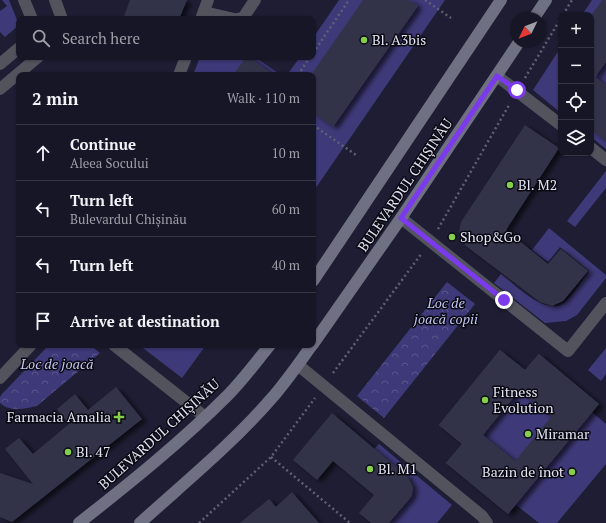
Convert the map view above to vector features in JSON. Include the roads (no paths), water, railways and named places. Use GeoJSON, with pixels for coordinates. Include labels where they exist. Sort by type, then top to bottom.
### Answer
{"type":"FeatureCollection","features":[{"type":"Feature","properties":{"kind":"main road","name":"BULEVARDUL CHIȘINĂU"},"geometry":{"type":"LineString","coordinates":[[316,277],[501,0]]}},
{"type":"Feature","properties":{"kind":"main road"},"geometry":{"type":"LineString","coordinates":[[538,12],[546,0]]}},
{"type":"Feature","properties":{"kind":"main road","name":"BULEVARDUL CHIȘINĂU"},"geometry":{"type":"LineString","coordinates":[[316,340],[401,218],[515,48]]}},
{"type":"Feature","properties":{"kind":"main road","name":"BULEVARDUL CHIȘINĂU"},"geometry":{"type":"LineString","coordinates":[[79,523],[137,478],[205,417],[246,375],[268,348]]}},
{"type":"Feature","properties":{"kind":"main road","name":"BULEVARDUL CHIȘINĂU"},"geometry":{"type":"LineString","coordinates":[[140,523],[230,442],[272,398],[310,348]]}},
{"type":"Feature","properties":{"kind":"street"},"geometry":{"type":"LineString","coordinates":[[24,0],[31,16]]}},
{"type":"Feature","properties":{"kind":"street"},"geometry":{"type":"LineString","coordinates":[[54,0],[61,16]]}},
{"type":"Feature","properties":{"kind":"street"},"geometry":{"type":"LineString","coordinates":[[244,16],[255,0]]}},
{"type":"Feature","properties":{"kind":"street"},"geometry":{"type":"LineString","coordinates":[[205,10],[224,16]]}},
{"type":"Feature","properties":{"kind":"street"},"geometry":{"type":"LineString","coordinates":[[0,64],[16,51]]}},
{"type":"Feature","properties":{"kind":"street"},"geometry":{"type":"LineString","coordinates":[[20,72],[34,60]]}},
{"type":"Feature","properties":{"kind":"street"},"geometry":{"type":"LineString","coordinates":[[180,72],[185,60]]}},
{"type":"Feature","properties":{"kind":"street"},"geometry":{"type":"LineString","coordinates":[[0,89],[16,76]]}},
{"type":"Feature","properties":{"kind":"street"},"geometry":{"type":"LineString","coordinates":[[497,76],[558,123]]}},
{"type":"Feature","properties":{"kind":"street"},"geometry":{"type":"LineString","coordinates":[[594,150],[606,160]]}},
{"type":"Feature","properties":{"kind":"street"},"geometry":{"type":"LineString","coordinates":[[401,218],[568,351],[606,303]]}},
{"type":"Feature","properties":{"kind":"street"},"geometry":{"type":"LineString","coordinates":[[0,378],[29,348]]}},
{"type":"Feature","properties":{"kind":"street"},"geometry":{"type":"LineString","coordinates":[[118,348],[205,417]]}},
{"type":"Feature","properties":{"kind":"street"},"geometry":{"type":"LineString","coordinates":[[298,365],[482,516],[487,523]]}},
{"type":"Feature","properties":{"kind":"place","name":"Bl. A3bis"},"geometry":{"type":"Point","coordinates":[364,40]}},
{"type":"Feature","properties":{"kind":"place","name":"Bl. M2"},"geometry":{"type":"Point","coordinates":[510,185]}},
{"type":"Feature","properties":{"kind":"place","name":"Shop&Go"},"geometry":{"type":"Point","coordinates":[452,237]}},
{"type":"Feature","properties":{"kind":"place","name":"Fitness Evolution"},"geometry":{"type":"Point","coordinates":[485,400]}},
{"type":"Feature","properties":{"kind":"place","name":"Farmacia Amalia"},"geometry":{"type":"Point","coordinates":[119,417]}},
{"type":"Feature","properties":{"kind":"place","name":"Miramar"},"geometry":{"type":"Point","coordinates":[528,434]}},
{"type":"Feature","properties":{"kind":"place","name":"Bl. 47"},"geometry":{"type":"Point","coordinates":[68,452]}},
{"type":"Feature","properties":{"kind":"place","name":"Bl. M1"},"geometry":{"type":"Point","coordinates":[370,469]}},
{"type":"Feature","properties":{"kind":"place","name":"Bazin de înot"},"geometry":{"type":"Point","coordinates":[572,472]}},
{"type":"Feature","properties":{"kind":"park label","name":"Loc de joacă copii"},"geometry":{"type":"Point","coordinates":[446,312]}},
{"type":"Feature","properties":{"kind":"park label","name":"Loc de joacă"},"geometry":{"type":"Point","coordinates":[57,364]}}]}
